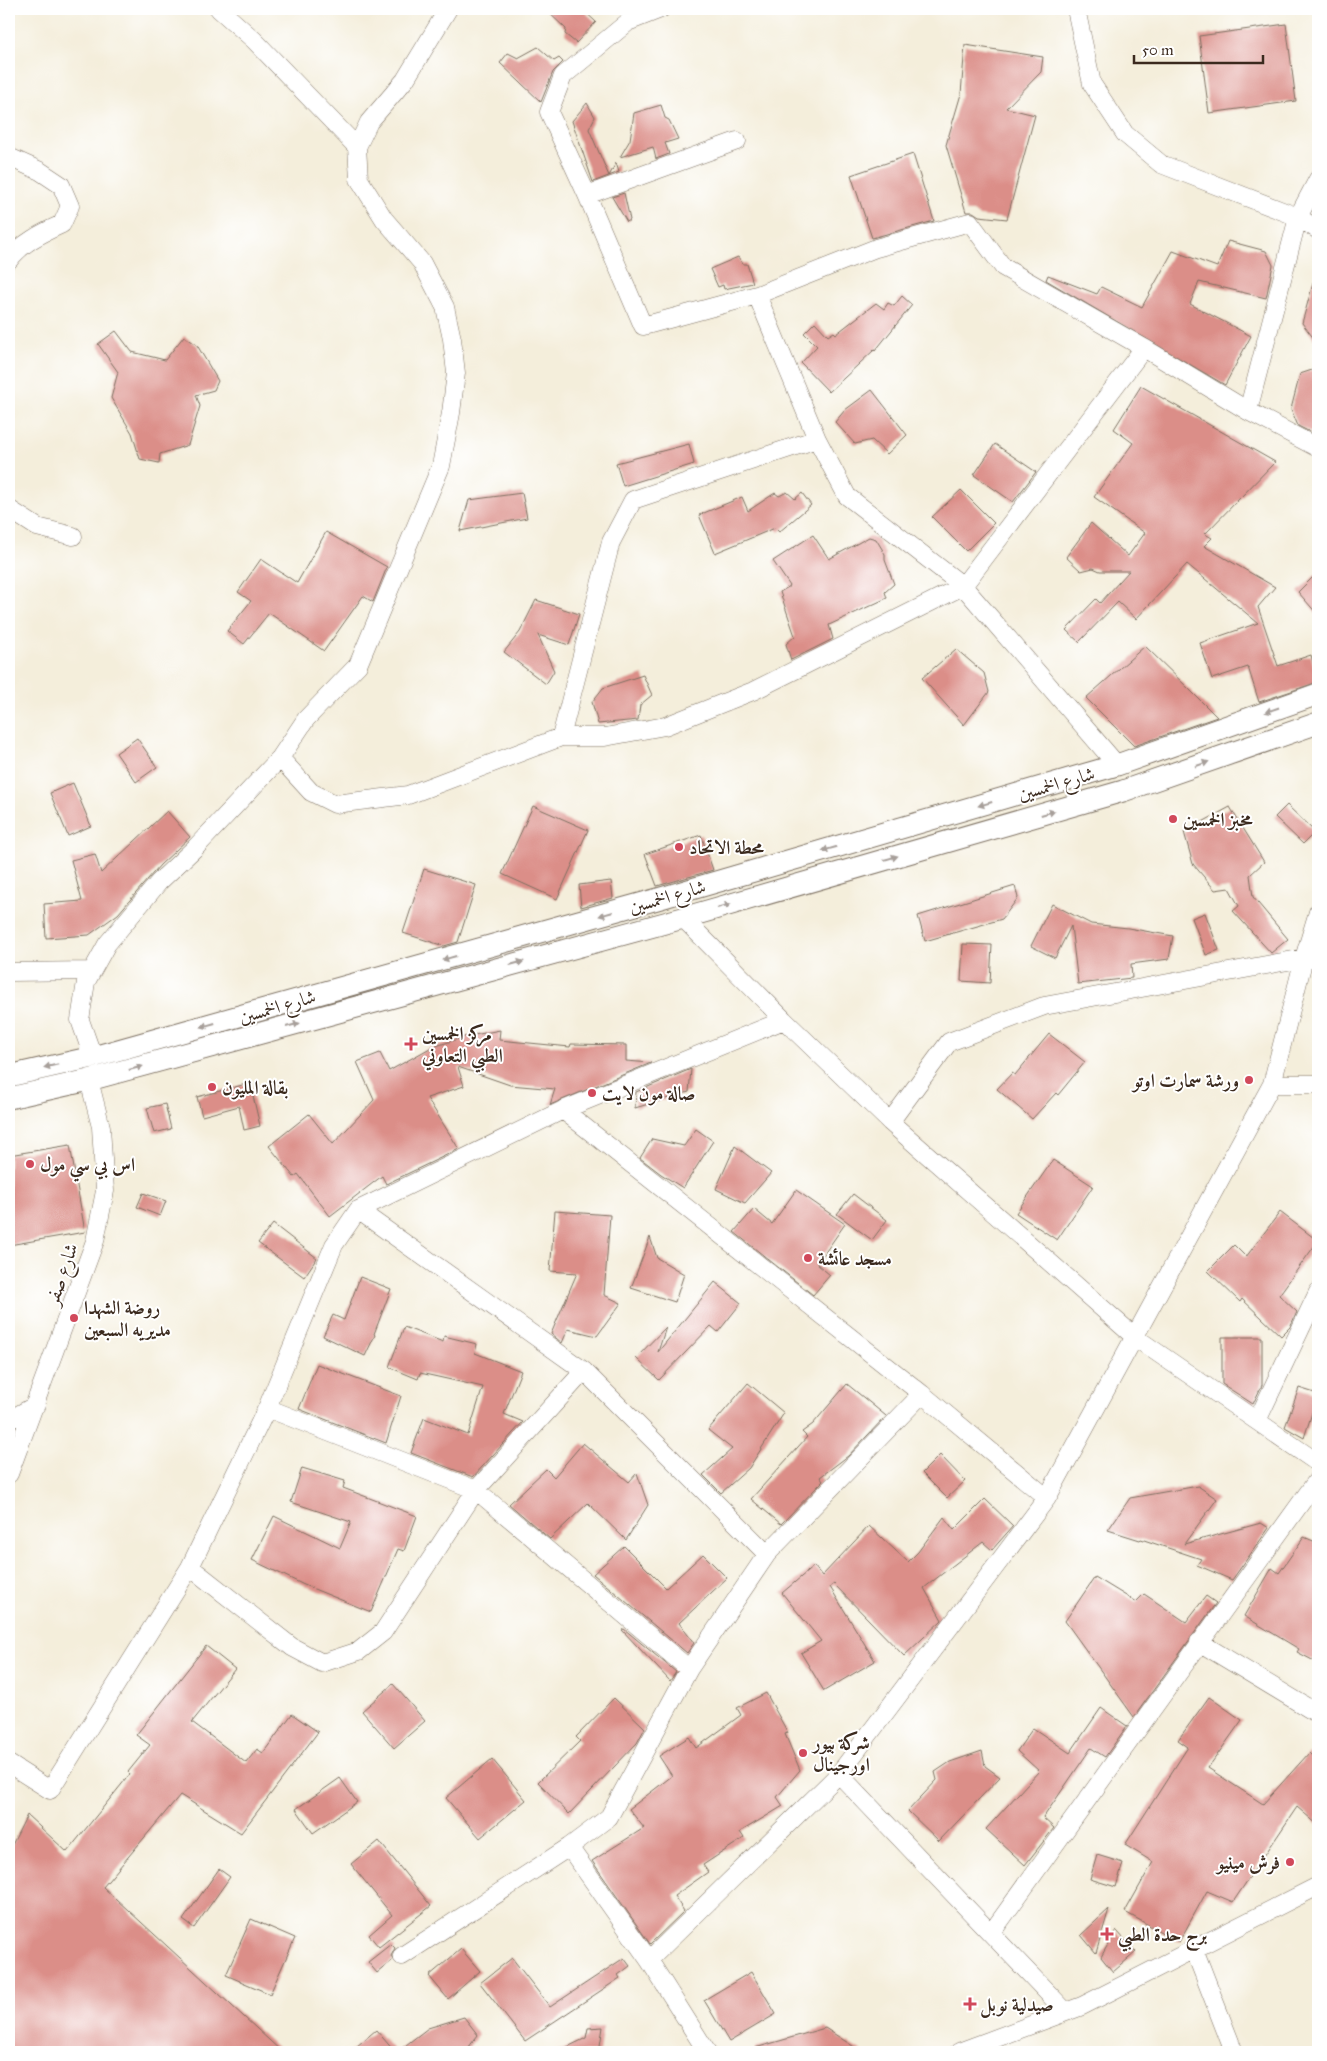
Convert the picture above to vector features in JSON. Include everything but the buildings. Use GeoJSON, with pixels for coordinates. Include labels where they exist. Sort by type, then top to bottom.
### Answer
{"type":"FeatureCollection","features":[{"type":"Feature","properties":{"kind":"main road","name":"شارع الخمسين"},"geometry":{"type":"LineString","coordinates":[[9,1076],[93,1057],[754,871],[1117,765],[1318,694]]}},
{"type":"Feature","properties":{"kind":"main road","name":"شارع الخمسين"},"geometry":{"type":"LineString","coordinates":[[9,1098],[89,1080],[683,918],[1123,792],[1317,725]]}},
{"type":"Feature","properties":{"kind":"main road"},"geometry":{"type":"LineString","coordinates":[[754,871],[760,896]]}},
{"type":"Feature","properties":{"kind":"street"},"geometry":{"type":"LineString","coordinates":[[219,9],[254,40],[357,147]]}},
{"type":"Feature","properties":{"kind":"street"},"geometry":{"type":"LineString","coordinates":[[93,1057],[80,1020],[86,982],[107,944],[159,882],[196,847],[280,758],[306,719],[358,664],[441,466],[456,373],[452,339],[445,307],[422,263],[384,219],[359,179],[357,147],[369,122],[405,80],[448,9]]}},
{"type":"Feature","properties":{"kind":"street"},"geometry":{"type":"LineString","coordinates":[[661,9],[628,22],[563,76],[549,112],[643,326],[756,295],[876,248],[970,222],[1003,267],[1144,348],[1248,411],[1318,448]]}},
{"type":"Feature","properties":{"kind":"street"},"geometry":{"type":"LineString","coordinates":[[1076,9],[1092,84],[1125,134],[1161,164],[1298,217],[1318,230]]}},
{"type":"Feature","properties":{"kind":"street"},"geometry":{"type":"LineString","coordinates":[[587,195],[737,142]]}},
{"type":"Feature","properties":{"kind":"street"},"geometry":{"type":"LineString","coordinates":[[9,157],[40,171],[61,185],[70,206],[62,224],[38,236],[14,252],[9,260]]}},
{"type":"Feature","properties":{"kind":"street"},"geometry":{"type":"LineString","coordinates":[[1248,411],[1298,217],[1318,179]]}},
{"type":"Feature","properties":{"kind":"street"},"geometry":{"type":"LineString","coordinates":[[756,295],[817,439],[847,496],[963,586],[1117,765]]}},
{"type":"Feature","properties":{"kind":"street"},"geometry":{"type":"LineString","coordinates":[[280,758],[311,792],[334,804],[408,794],[562,737],[605,737],[665,726],[753,691],[963,586],[1144,348]]}},
{"type":"Feature","properties":{"kind":"street"},"geometry":{"type":"LineString","coordinates":[[562,737],[611,542],[633,500],[817,439]]}},
{"type":"Feature","properties":{"kind":"street"},"geometry":{"type":"LineString","coordinates":[[9,508],[36,527],[73,536]]}},
{"type":"Feature","properties":{"kind":"street"},"geometry":{"type":"LineString","coordinates":[[649,1960],[839,1774],[1048,1498],[1272,1084],[1311,958],[1318,912]]}},
{"type":"Feature","properties":{"kind":"street"},"geometry":{"type":"LineString","coordinates":[[683,918],[784,1020],[890,1122],[1136,1338],[1318,1462]]}},
{"type":"Feature","properties":{"kind":"street"},"geometry":{"type":"LineString","coordinates":[[890,1122],[949,1042],[1044,1006],[1311,958]]}},
{"type":"Feature","properties":{"kind":"street"},"geometry":{"type":"LineString","coordinates":[[9,972],[92,971]]}},
{"type":"Feature","properties":{"kind":"street"},"geometry":{"type":"LineString","coordinates":[[9,1764],[50,1790],[190,1567],[267,1408],[334,1245],[358,1210],[564,1110],[784,1020]]}},
{"type":"Feature","properties":{"kind":"street","name":"شارع صفر"},"geometry":{"type":"LineString","coordinates":[[9,1474],[95,1241],[105,1191],[101,1127],[89,1080]]}},
{"type":"Feature","properties":{"kind":"street"},"geometry":{"type":"LineString","coordinates":[[1272,1084],[1318,1084]]}},
{"type":"Feature","properties":{"kind":"street"},"geometry":{"type":"LineString","coordinates":[[564,1110],[922,1394],[1048,1498]]}},
{"type":"Feature","properties":{"kind":"street"},"geometry":{"type":"LineString","coordinates":[[358,1210],[584,1371],[767,1554]]}},
{"type":"Feature","properties":{"kind":"street"},"geometry":{"type":"LineString","coordinates":[[1257,1421],[1318,1292]]}},
{"type":"Feature","properties":{"kind":"street"},"geometry":{"type":"LineString","coordinates":[[190,1567],[292,1647],[322,1663],[359,1651],[383,1632],[476,1490],[584,1371]]}},
{"type":"Feature","properties":{"kind":"street"},"geometry":{"type":"LineString","coordinates":[[402,1956],[569,1847],[609,1817],[689,1669],[767,1554],[922,1394]]}},
{"type":"Feature","properties":{"kind":"street"},"geometry":{"type":"LineString","coordinates":[[9,1420],[36,1405]]}},
{"type":"Feature","properties":{"kind":"street"},"geometry":{"type":"LineString","coordinates":[[267,1408],[476,1490],[689,1669]]}},
{"type":"Feature","properties":{"kind":"street"},"geometry":{"type":"LineString","coordinates":[[992,1932],[1318,1479]]}},
{"type":"Feature","properties":{"kind":"street"},"geometry":{"type":"LineString","coordinates":[[1199,1642],[1318,1714]]}},
{"type":"Feature","properties":{"kind":"street"},"geometry":{"type":"LineString","coordinates":[[839,1774],[992,1932],[1066,2012]]}},
{"type":"Feature","properties":{"kind":"street"},"geometry":{"type":"LineString","coordinates":[[569,1847],[649,1960],[707,2052]]}},
{"type":"Feature","properties":{"kind":"street"},"geometry":{"type":"LineString","coordinates":[[959,2052],[1082,2006],[1318,1886]]}},
{"type":"Feature","properties":{"kind":"street"},"geometry":{"type":"LineString","coordinates":[[1194,1949],[1234,2052]]}},
{"type":"Feature","properties":{"kind":"place","name":"مخبز الخمسين"},"geometry":{"type":"Point","coordinates":[1173,819]}},
{"type":"Feature","properties":{"kind":"place","name":"محطة الاتحاد"},"geometry":{"type":"Point","coordinates":[679,847]}},
{"type":"Feature","properties":{"kind":"place","name":"مركز الخمسين الطبي التعاوني"},"geometry":{"type":"Point","coordinates":[411,1044]}},
{"type":"Feature","properties":{"kind":"place","name":"ورشة سمارت اوتو"},"geometry":{"type":"Point","coordinates":[1249,1080]}},
{"type":"Feature","properties":{"kind":"place","name":"بقالة المليون"},"geometry":{"type":"Point","coordinates":[212,1087]}},
{"type":"Feature","properties":{"kind":"place","name":"صالة مون لايت"},"geometry":{"type":"Point","coordinates":[592,1093]}},
{"type":"Feature","properties":{"kind":"place","name":"اس بي سي مول"},"geometry":{"type":"Point","coordinates":[30,1164]}},
{"type":"Feature","properties":{"kind":"place","name":"مسجد عائشة"},"geometry":{"type":"Point","coordinates":[808,1258]}},
{"type":"Feature","properties":{"kind":"place","name":"روضة الشهدا مديريه السبعين"},"geometry":{"type":"Point","coordinates":[74,1318]}},
{"type":"Feature","properties":{"kind":"place","name":"شركة بيور اورجينال"},"geometry":{"type":"Point","coordinates":[803,1753]}},
{"type":"Feature","properties":{"kind":"place","name":"فرش مينيو"},"geometry":{"type":"Point","coordinates":[1290,1862]}},
{"type":"Feature","properties":{"kind":"place","name":"برج حدة الطبي"},"geometry":{"type":"Point","coordinates":[1107,1934]}},
{"type":"Feature","properties":{"kind":"place","name":"صيدلية نوبل"},"geometry":{"type":"Point","coordinates":[970,2004]}}]}
